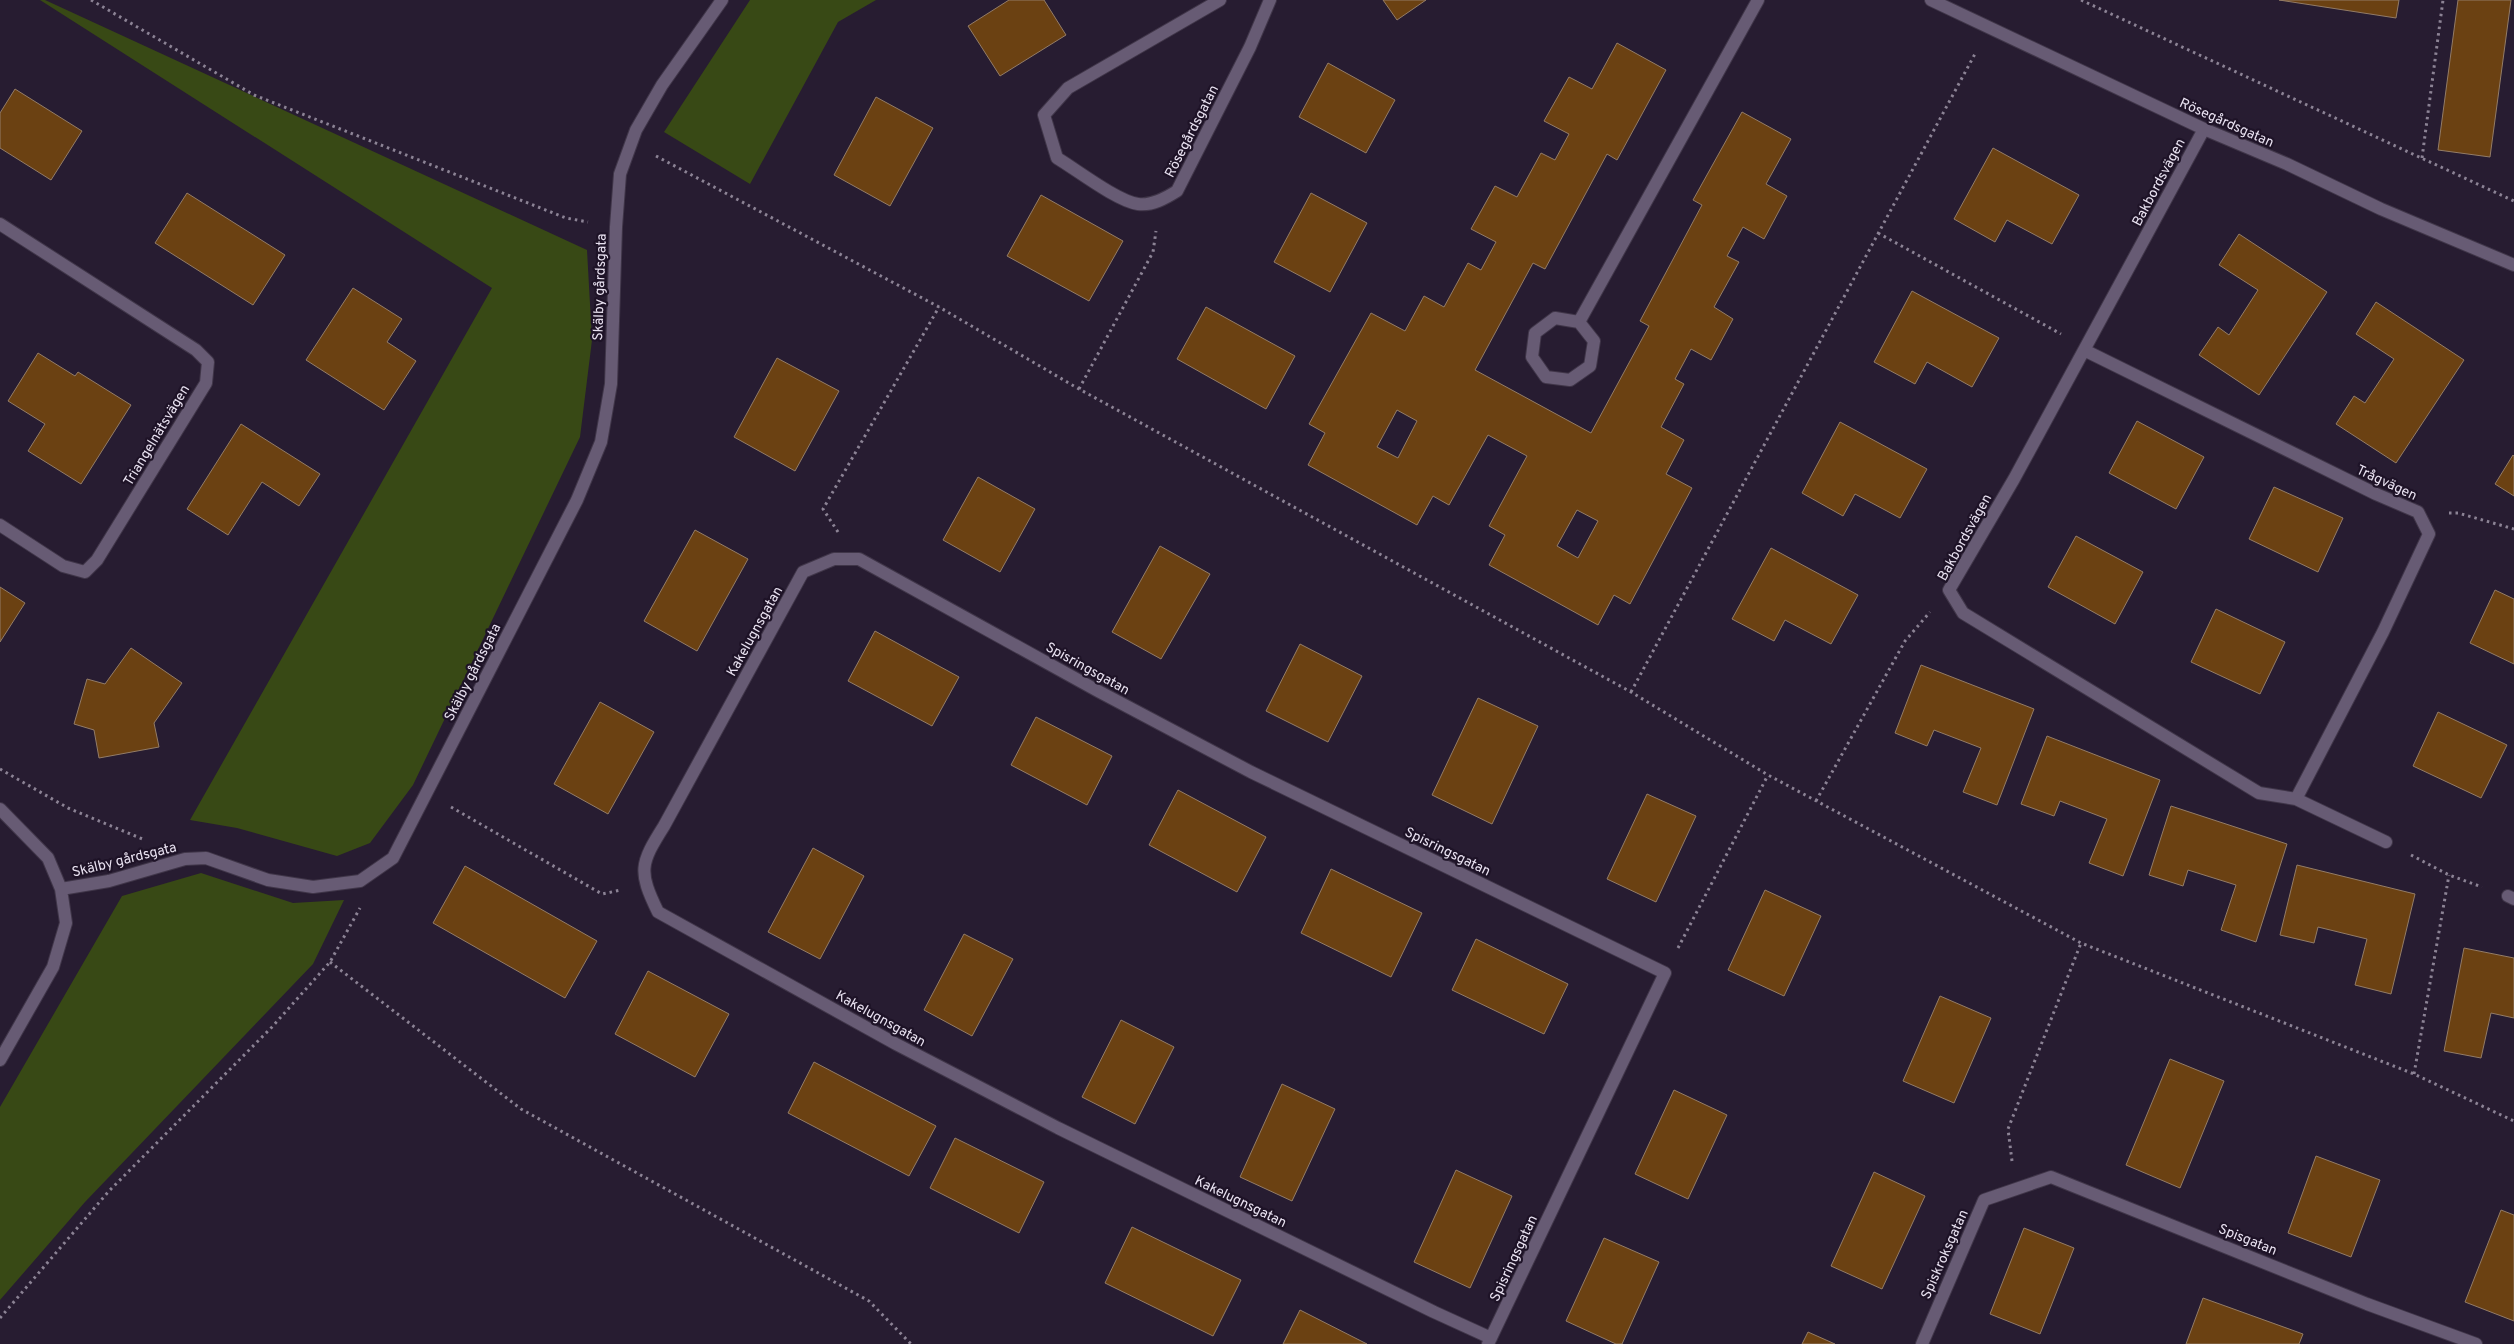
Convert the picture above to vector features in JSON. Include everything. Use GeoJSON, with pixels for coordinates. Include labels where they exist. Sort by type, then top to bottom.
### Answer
{"type":"FeatureCollection","features":[{"type":"Feature","properties":{"kind":"street","name":"Skälby gårdsgata"},"geometry":{"type":"LineString","coordinates":[[0,1060],[53,967],[66,923],[61,889],[109,881],[185,859],[206,858],[268,880],[313,887],[360,881],[392,858],[577,500],[601,442],[611,384],[616,226],[620,174],[632,143],[662,85],[722,0]]}},
{"type":"Feature","properties":{"kind":"street","name":"Rösegårdsgatan"},"geometry":{"type":"LineString","coordinates":[[1220,0],[1068,88],[1044,115],[1057,158],[1116,196],[1138,204],[1160,201],[1178,191],[1250,47],[1270,0]]}},
{"type":"Feature","properties":{"kind":"street"},"geometry":{"type":"LineString","coordinates":[[1579,322],[1758,0]]}},
{"type":"Feature","properties":{"kind":"street","name":"Rösegårdsgatan"},"geometry":{"type":"LineString","coordinates":[[1931,0],[2204,129],[2287,164],[2381,210],[2514,265]]}},
{"type":"Feature","properties":{"kind":"street","name":"Bakbordsvägen"},"geometry":{"type":"LineString","coordinates":[[2204,129],[2014,479],[1949,590],[1963,613],[2259,793],[2296,798],[2386,842]]}},
{"type":"Feature","properties":{"kind":"street","name":"Triangelnätsvägen"},"geometry":{"type":"LineString","coordinates":[[0,224],[196,350],[208,362],[206,383],[97,560],[85,572],[64,566],[0,525]]}},
{"type":"Feature","properties":{"kind":"street"},"geometry":{"type":"LineString","coordinates":[[1554,318],[1579,322],[1594,341],[1590,366],[1570,380],[1546,377],[1532,357],[1535,333],[1554,318]]}},
{"type":"Feature","properties":{"kind":"street","name":"Trågvägen"},"geometry":{"type":"LineString","coordinates":[[2084,350],[2376,494],[2418,512],[2429,534],[2383,632],[2296,798]]}},
{"type":"Feature","properties":{"kind":"street","name":"Kakelugnsgatan"},"geometry":{"type":"LineString","coordinates":[[857,558],[834,558],[803,572],[664,826],[646,854],[644,884],[658,912],[896,1044],[1058,1128],[1490,1341]]}},
{"type":"Feature","properties":{"kind":"street","name":"Spisringsgatan"},"geometry":{"type":"LineString","coordinates":[[857,558],[1098,691],[1251,772],[1665,973],[1490,1341]]}},
{"type":"Feature","properties":{"kind":"street"},"geometry":{"type":"LineString","coordinates":[[0,809],[48,858],[61,889]]}},
{"type":"Feature","properties":{"kind":"street","name":"Spisgatan"},"geometry":{"type":"LineString","coordinates":[[2012,1190],[2051,1176],[2367,1304],[2476,1344]]}},
{"type":"Feature","properties":{"kind":"street","name":"Spiskroksgatan"},"geometry":{"type":"LineString","coordinates":[[1922,1344],[1984,1200],[2012,1190]]}},
{"type":"Feature","properties":{"kind":"path"},"geometry":{"type":"LineString","coordinates":[[91,0],[254,95],[566,218],[616,226]]}},
{"type":"Feature","properties":{"kind":"path"},"geometry":{"type":"LineString","coordinates":[[2081,0],[2514,201]]}},
{"type":"Feature","properties":{"kind":"path"},"geometry":{"type":"LineString","coordinates":[[2422,158],[2443,0]]}},
{"type":"Feature","properties":{"kind":"path"},"geometry":{"type":"LineString","coordinates":[[1631,692],[1990,27]]}},
{"type":"Feature","properties":{"kind":"path"},"geometry":{"type":"LineString","coordinates":[[632,143],[939,307],[1079,389],[1631,692],[1768,775],[2081,943],[2414,1074],[2514,1121]]}},
{"type":"Feature","properties":{"kind":"path"},"geometry":{"type":"LineString","coordinates":[[1079,389],[1153,252],[1160,201]]}},
{"type":"Feature","properties":{"kind":"path"},"geometry":{"type":"LineString","coordinates":[[1878,233],[2056,331],[2084,350]]}},
{"type":"Feature","properties":{"kind":"path"},"geometry":{"type":"LineString","coordinates":[[857,558],[823,509],[939,307]]}},
{"type":"Feature","properties":{"kind":"path"},"geometry":{"type":"LineString","coordinates":[[2418,512],[2458,513],[2514,529]]}},
{"type":"Feature","properties":{"kind":"path"},"geometry":{"type":"LineString","coordinates":[[1816,801],[1905,641],[1949,590]]}},
{"type":"Feature","properties":{"kind":"path"},"geometry":{"type":"LineString","coordinates":[[0,769],[68,808],[185,859]]}},
{"type":"Feature","properties":{"kind":"path"},"geometry":{"type":"LineString","coordinates":[[1665,973],[1768,775]]}},
{"type":"Feature","properties":{"kind":"path"},"geometry":{"type":"LineString","coordinates":[[426,792],[602,894],[644,884]]}},
{"type":"Feature","properties":{"kind":"path"},"geometry":{"type":"LineString","coordinates":[[2386,842],[2449,875],[2511,898]]}},
{"type":"Feature","properties":{"kind":"path"},"geometry":{"type":"LineString","coordinates":[[2414,1074],[2449,875]]}},
{"type":"Feature","properties":{"kind":"path"},"geometry":{"type":"LineString","coordinates":[[0,1318],[109,1192],[272,1027],[330,962],[360,910],[360,881]]}},
{"type":"Feature","properties":{"kind":"path"},"geometry":{"type":"LineString","coordinates":[[2012,1190],[2008,1129],[2081,943]]}},
{"type":"Feature","properties":{"kind":"path"},"geometry":{"type":"LineString","coordinates":[[330,962],[521,1109],[869,1301],[911,1344]]}},
{"type":"Feature","properties":{"kind":"green space"},"geometry":{"type":"Polygon","coordinates":[[[40,0],[45,0],[587,250],[592,340],[580,437],[413,785],[370,843],[337,856],[237,828],[190,820],[492,288],[40,0]]]}},
{"type":"Feature","properties":{"kind":"green space"},"geometry":{"type":"Polygon","coordinates":[[[750,0],[876,0],[838,22],[750,184],[664,132],[750,0]]]}},
{"type":"Feature","properties":{"kind":"green space"},"geometry":{"type":"Polygon","coordinates":[[[201,873],[293,903],[344,900],[313,964],[85,1202],[0,1300],[0,1107],[122,896],[201,873]]]}},
{"type":"Feature","properties":{"kind":"building"},"geometry":{"type":"Polygon","coordinates":[[[1009,0],[1044,0],[1066,35],[1000,76],[968,26],[1009,0]]]}},
{"type":"Feature","properties":{"kind":"building"},"geometry":{"type":"Polygon","coordinates":[[[1383,0],[1426,0],[1397,20],[1383,0]]]}},
{"type":"Feature","properties":{"kind":"building"},"geometry":{"type":"Polygon","coordinates":[[[2279,0],[2399,0],[2396,18],[2279,0]]]}},
{"type":"Feature","properties":{"kind":"building"},"geometry":{"type":"Polygon","coordinates":[[[2458,0],[2511,0],[2490,157],[2438,150],[2458,0]]]}},
{"type":"Feature","properties":{"kind":"building"},"geometry":{"type":"Polygon","coordinates":[[[1617,43],[1666,70],[1617,160],[1607,154],[1545,269],[1533,263],[1475,370],[1591,433],[1649,326],[1640,321],[1702,205],[1693,200],[1742,112],[1791,139],[1766,184],[1787,196],[1764,239],[1743,227],[1727,256],[1739,262],[1714,307],[1733,319],[1711,360],[1691,349],[1675,379],[1684,384],[1661,427],[1684,440],[1666,474],[1692,488],[1630,604],[1614,595],[1598,625],[1489,565],[1505,535],[1489,526],[1527,456],[1488,435],[1449,505],[1433,496],[1417,525],[1308,465],[1325,433],[1309,424],[1371,313],[1405,331],[1424,296],[1444,307],[1468,263],[1481,270],[1496,242],[1471,229],[1495,186],[1517,197],[1541,153],[1555,160],[1569,134],[1544,121],[1569,77],[1592,89],[1617,43]],[[1397,410],[1377,447],[1398,458],[1417,421],[1397,410]],[[1577,510],[1557,546],[1578,558],[1598,521],[1577,510]]]}},
{"type":"Feature","properties":{"kind":"building"},"geometry":{"type":"Polygon","coordinates":[[[1328,63],[1395,100],[1366,153],[1299,117],[1328,63]]]}},
{"type":"Feature","properties":{"kind":"building"},"geometry":{"type":"Polygon","coordinates":[[[15,89],[82,131],[51,180],[0,148],[0,113],[15,89]]]}},
{"type":"Feature","properties":{"kind":"building"},"geometry":{"type":"Polygon","coordinates":[[[876,97],[933,128],[890,206],[834,175],[876,97]]]}},
{"type":"Feature","properties":{"kind":"building"},"geometry":{"type":"Polygon","coordinates":[[[1993,148],[2079,195],[2052,244],[2007,220],[1995,242],[1954,219],[1993,148]]]}},
{"type":"Feature","properties":{"kind":"building"},"geometry":{"type":"Polygon","coordinates":[[[187,193],[285,255],[253,305],[155,243],[187,193]]]}},
{"type":"Feature","properties":{"kind":"building"},"geometry":{"type":"Polygon","coordinates":[[[1311,193],[1367,223],[1330,292],[1274,262],[1311,193]]]}},
{"type":"Feature","properties":{"kind":"building"},"geometry":{"type":"Polygon","coordinates":[[[1041,195],[1123,241],[1089,301],[1007,256],[1041,195]]]}},
{"type":"Feature","properties":{"kind":"building"},"geometry":{"type":"Polygon","coordinates":[[[2239,234],[2327,292],[2259,395],[2199,355],[2218,327],[2229,335],[2258,290],[2219,265],[2239,234]]]}},
{"type":"Feature","properties":{"kind":"building"},"geometry":{"type":"Polygon","coordinates":[[[353,288],[402,319],[387,342],[416,361],[384,410],[306,360],[353,288]]]}},
{"type":"Feature","properties":{"kind":"building"},"geometry":{"type":"Polygon","coordinates":[[[1912,291],[1999,338],[1972,387],[1927,362],[1915,384],[1874,362],[1912,291]]]}},
{"type":"Feature","properties":{"kind":"building"},"geometry":{"type":"Polygon","coordinates":[[[2376,302],[2464,360],[2396,463],[2336,424],[2354,396],[2365,403],[2394,359],[2356,334],[2376,302]]]}},
{"type":"Feature","properties":{"kind":"building"},"geometry":{"type":"Polygon","coordinates":[[[1206,307],[1295,356],[1266,409],[1177,359],[1206,307]]]}},
{"type":"Feature","properties":{"kind":"building"},"geometry":{"type":"Polygon","coordinates":[[[38,353],[75,376],[78,372],[131,405],[81,484],[28,451],[45,424],[8,401],[38,353]]]}},
{"type":"Feature","properties":{"kind":"building"},"geometry":{"type":"Polygon","coordinates":[[[777,358],[839,391],[795,471],[734,437],[777,358]]]}},
{"type":"Feature","properties":{"kind":"building"},"geometry":{"type":"Polygon","coordinates":[[[2137,421],[2204,457],[2176,509],[2109,473],[2137,421]]]}},
{"type":"Feature","properties":{"kind":"building"},"geometry":{"type":"Polygon","coordinates":[[[1840,422],[1927,469],[1900,518],[1855,494],[1843,516],[1802,493],[1840,422]]]}},
{"type":"Feature","properties":{"kind":"building"},"geometry":{"type":"Polygon","coordinates":[[[241,424],[320,474],[299,506],[262,482],[228,535],[187,509],[241,424]]]}},
{"type":"Feature","properties":{"kind":"building"},"geometry":{"type":"Polygon","coordinates":[[[2514,456],[2514,496],[2495,484],[2514,456]]]}},
{"type":"Feature","properties":{"kind":"building"},"geometry":{"type":"Polygon","coordinates":[[[978,477],[1035,509],[1000,572],[943,540],[978,477]]]}},
{"type":"Feature","properties":{"kind":"building"},"geometry":{"type":"Polygon","coordinates":[[[2274,487],[2343,518],[2318,572],[2249,539],[2274,487]]]}},
{"type":"Feature","properties":{"kind":"building"},"geometry":{"type":"Polygon","coordinates":[[[695,530],[748,559],[697,651],[644,621],[695,530]]]}},
{"type":"Feature","properties":{"kind":"building"},"geometry":{"type":"Polygon","coordinates":[[[2076,536],[2143,572],[2115,624],[2048,587],[2076,536]]]}},
{"type":"Feature","properties":{"kind":"building"},"geometry":{"type":"Polygon","coordinates":[[[1160,546],[1210,574],[1161,659],[1112,632],[1160,546]]]}},
{"type":"Feature","properties":{"kind":"building"},"geometry":{"type":"Polygon","coordinates":[[[1771,548],[1858,595],[1831,644],[1785,620],[1774,641],[1732,619],[1771,548]]]}},
{"type":"Feature","properties":{"kind":"building"},"geometry":{"type":"Polygon","coordinates":[[[0,587],[25,603],[0,642],[0,587]]]}},
{"type":"Feature","properties":{"kind":"building"},"geometry":{"type":"Polygon","coordinates":[[[2495,590],[2514,599],[2514,664],[2470,643],[2495,590]]]}},
{"type":"Feature","properties":{"kind":"building"},"geometry":{"type":"Polygon","coordinates":[[[2216,609],[2285,642],[2260,694],[2191,662],[2216,609]]]}},
{"type":"Feature","properties":{"kind":"building"},"geometry":{"type":"Polygon","coordinates":[[[875,631],[959,677],[932,726],[848,681],[875,631]]]}},
{"type":"Feature","properties":{"kind":"building"},"geometry":{"type":"Polygon","coordinates":[[[1300,644],[1362,676],[1328,742],[1266,711],[1300,644]]]}},
{"type":"Feature","properties":{"kind":"building"},"geometry":{"type":"Polygon","coordinates":[[[131,648],[182,683],[154,723],[159,747],[99,758],[94,730],[74,724],[87,679],[105,684],[131,648]]]}},
{"type":"Feature","properties":{"kind":"building"},"geometry":{"type":"Polygon","coordinates":[[[1921,665],[2034,709],[1997,805],[1963,792],[1981,748],[1934,730],[1927,746],[1895,733],[1921,665]]]}},
{"type":"Feature","properties":{"kind":"building"},"geometry":{"type":"Polygon","coordinates":[[[1478,698],[1538,726],[1492,824],[1432,795],[1478,698]]]}},
{"type":"Feature","properties":{"kind":"building"},"geometry":{"type":"Polygon","coordinates":[[[600,702],[654,732],[608,814],[554,784],[600,702]]]}},
{"type":"Feature","properties":{"kind":"building"},"geometry":{"type":"Polygon","coordinates":[[[2438,712],[2507,745],[2481,798],[2413,766],[2438,712]]]}},
{"type":"Feature","properties":{"kind":"building"},"geometry":{"type":"Polygon","coordinates":[[[1036,717],[1112,756],[1087,805],[1011,765],[1036,717]]]}},
{"type":"Feature","properties":{"kind":"building"},"geometry":{"type":"Polygon","coordinates":[[[2047,736],[2160,780],[2123,876],[2089,863],[2107,819],[2060,801],[2054,816],[2021,804],[2047,736]]]}},
{"type":"Feature","properties":{"kind":"building"},"geometry":{"type":"Polygon","coordinates":[[[1178,790],[1266,837],[1237,892],[1149,845],[1178,790]]]}},
{"type":"Feature","properties":{"kind":"building"},"geometry":{"type":"Polygon","coordinates":[[[1647,794],[1696,816],[1656,902],[1607,879],[1647,794]]]}},
{"type":"Feature","properties":{"kind":"building"},"geometry":{"type":"Polygon","coordinates":[[[2171,806],[2287,844],[2256,942],[2221,930],[2236,885],[2188,870],[2183,886],[2149,875],[2171,806]]]}},
{"type":"Feature","properties":{"kind":"building"},"geometry":{"type":"Polygon","coordinates":[[[813,848],[864,876],[820,959],[768,932],[813,848]]]}},
{"type":"Feature","properties":{"kind":"building"},"geometry":{"type":"Polygon","coordinates":[[[2297,865],[2415,894],[2391,994],[2355,985],[2367,939],[2318,927],[2314,943],[2280,935],[2297,865]]]}},
{"type":"Feature","properties":{"kind":"building"},"geometry":{"type":"Polygon","coordinates":[[[465,866],[597,941],[565,998],[433,923],[465,866]]]}},
{"type":"Feature","properties":{"kind":"building"},"geometry":{"type":"Polygon","coordinates":[[[1331,869],[1422,913],[1391,977],[1301,933],[1331,869]]]}},
{"type":"Feature","properties":{"kind":"building"},"geometry":{"type":"Polygon","coordinates":[[[1765,890],[1821,916],[1784,996],[1728,970],[1765,890]]]}},
{"type":"Feature","properties":{"kind":"building"},"geometry":{"type":"Polygon","coordinates":[[[964,934],[1013,959],[972,1036],[924,1010],[964,934]]]}},
{"type":"Feature","properties":{"kind":"building"},"geometry":{"type":"Polygon","coordinates":[[[1476,939],[1568,984],[1544,1034],[1452,990],[1476,939]]]}},
{"type":"Feature","properties":{"kind":"building"},"geometry":{"type":"Polygon","coordinates":[[[2464,948],[2514,958],[2514,1018],[2491,1013],[2481,1058],[2444,1051],[2464,948]]]}},
{"type":"Feature","properties":{"kind":"building"},"geometry":{"type":"Polygon","coordinates":[[[648,971],[729,1014],[695,1077],[615,1034],[648,971]]]}},
{"type":"Feature","properties":{"kind":"building"},"geometry":{"type":"Polygon","coordinates":[[[1940,996],[1991,1018],[1954,1103],[1903,1081],[1940,996]]]}},
{"type":"Feature","properties":{"kind":"building"},"geometry":{"type":"Polygon","coordinates":[[[1121,1020],[1174,1047],[1135,1124],[1082,1097],[1121,1020]]]}},
{"type":"Feature","properties":{"kind":"building"},"geometry":{"type":"Polygon","coordinates":[[[2170,1059],[2224,1081],[2180,1188],[2126,1165],[2170,1059]]]}},
{"type":"Feature","properties":{"kind":"building"},"geometry":{"type":"Polygon","coordinates":[[[814,1062],[936,1126],[909,1176],[788,1113],[814,1062]]]}},
{"type":"Feature","properties":{"kind":"building"},"geometry":{"type":"Polygon","coordinates":[[[1282,1084],[1335,1109],[1292,1201],[1240,1177],[1282,1084]]]}},
{"type":"Feature","properties":{"kind":"building"},"geometry":{"type":"Polygon","coordinates":[[[1674,1090],[1727,1115],[1688,1199],[1635,1174],[1674,1090]]]}},
{"type":"Feature","properties":{"kind":"building"},"geometry":{"type":"Polygon","coordinates":[[[955,1138],[1044,1182],[1019,1233],[930,1188],[955,1138]]]}},
{"type":"Feature","properties":{"kind":"building"},"geometry":{"type":"Polygon","coordinates":[[[2316,1156],[2380,1180],[2351,1257],[2288,1233],[2316,1156]]]}},
{"type":"Feature","properties":{"kind":"building"},"geometry":{"type":"Polygon","coordinates":[[[1456,1170],[1512,1196],[1470,1288],[1414,1262],[1456,1170]]]}},
{"type":"Feature","properties":{"kind":"building"},"geometry":{"type":"Polygon","coordinates":[[[1874,1172],[1925,1196],[1882,1289],[1831,1266],[1874,1172]]]}},
{"type":"Feature","properties":{"kind":"building"},"geometry":{"type":"Polygon","coordinates":[[[2501,1210],[2514,1215],[2514,1321],[2465,1302],[2501,1210]]]}},
{"type":"Feature","properties":{"kind":"building"},"geometry":{"type":"Polygon","coordinates":[[[1132,1227],[1241,1280],[1213,1336],[1105,1283],[1132,1227]]]}},
{"type":"Feature","properties":{"kind":"building"},"geometry":{"type":"Polygon","coordinates":[[[2024,1228],[2074,1248],[2040,1334],[1990,1314],[2024,1228]]]}},
{"type":"Feature","properties":{"kind":"building"},"geometry":{"type":"Polygon","coordinates":[[[1604,1238],[1659,1262],[1622,1344],[1616,1344],[1566,1321],[1604,1238]]]}},
{"type":"Feature","properties":{"kind":"building"},"geometry":{"type":"Polygon","coordinates":[[[2203,1298],[2303,1334],[2299,1344],[2186,1344],[2203,1298]]]}},
{"type":"Feature","properties":{"kind":"building"},"geometry":{"type":"Polygon","coordinates":[[[1300,1310],[1367,1344],[1283,1344],[1300,1310]]]}},
{"type":"Feature","properties":{"kind":"building"},"geometry":{"type":"Polygon","coordinates":[[[1808,1332],[1835,1344],[1802,1344],[1808,1332]]]}}]}
